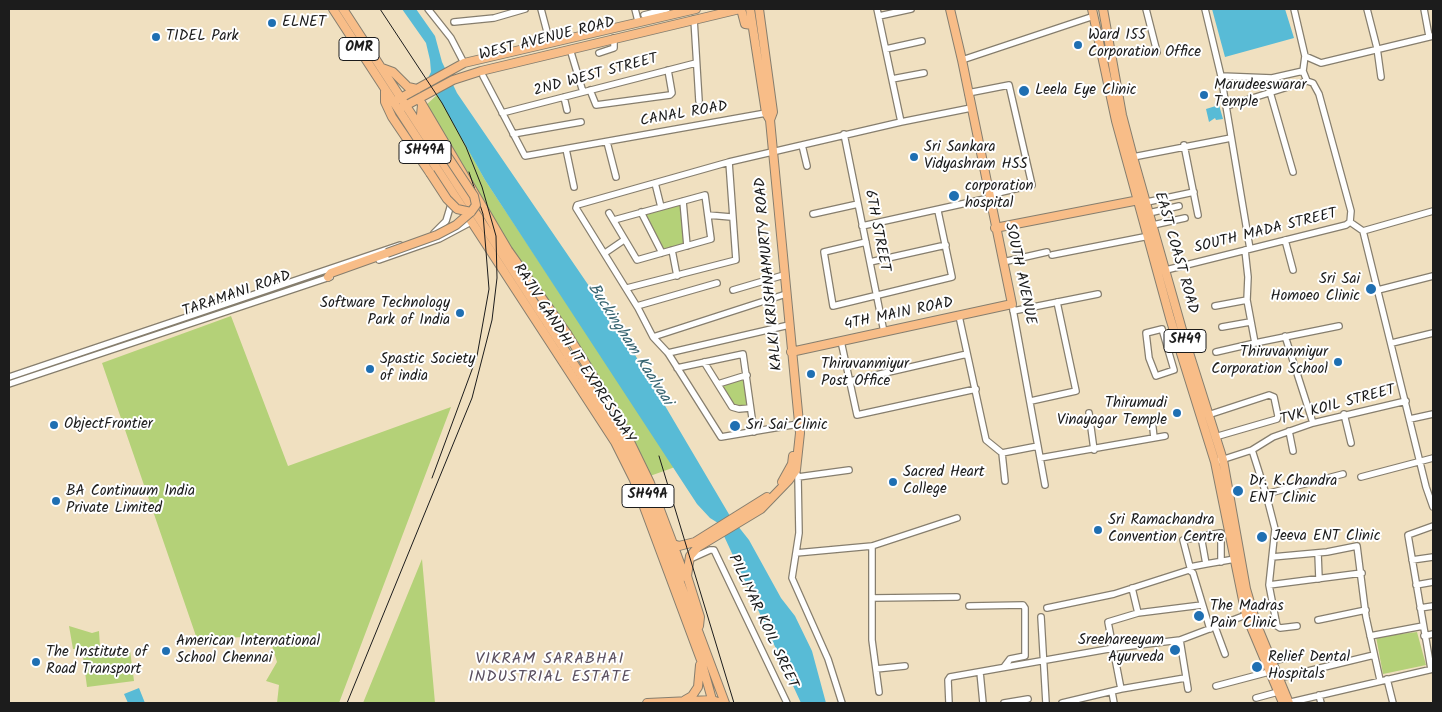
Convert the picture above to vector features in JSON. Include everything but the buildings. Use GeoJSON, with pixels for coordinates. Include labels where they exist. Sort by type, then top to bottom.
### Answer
{"type":"FeatureCollection","features":[{"type":"Feature","properties":{"kind":"main road","name":"OMR"},"geometry":{"type":"LineString","coordinates":[[333,9],[384,89],[389,101],[398,110]]}},
{"type":"Feature","properties":{"kind":"main road","name":"OMR"},"geometry":{"type":"LineString","coordinates":[[343,9],[401,98]]}},
{"type":"Feature","properties":{"kind":"main road","name":"WEST AVENUE ROAD"},"geometry":{"type":"LineString","coordinates":[[389,101],[401,98],[448,70],[464,63],[550,43],[641,18],[692,9]]}},
{"type":"Feature","properties":{"kind":"main road"},"geometry":{"type":"LineString","coordinates":[[740,9],[745,24],[752,25]]}},
{"type":"Feature","properties":{"kind":"main road","name":"WEST AVENUE ROAD"},"geometry":{"type":"LineString","coordinates":[[398,110],[408,109],[453,80],[481,70],[740,9]]}},
{"type":"Feature","properties":{"kind":"main road","name":"KALKI KRISHNAMURTY ROAD"},"geometry":{"type":"LineString","coordinates":[[750,9],[773,152],[788,326],[800,433],[795,471]]}},
{"type":"Feature","properties":{"kind":"main road","name":"KALKI KRISHNAMURTY ROAD"},"geometry":{"type":"LineString","coordinates":[[759,9],[773,112],[768,117]]}},
{"type":"Feature","properties":{"kind":"main road","name":"SOUTH AVENUE"},"geometry":{"type":"LineString","coordinates":[[950,9],[1012,308]]}},
{"type":"Feature","properties":{"kind":"main road","name":"EAST COAST ROAD"},"geometry":{"type":"LineString","coordinates":[[1102,9],[1122,115],[1133,157],[1133,171],[1143,201],[1149,236],[1215,437],[1246,615],[1278,692],[1287,703]]}},
{"type":"Feature","properties":{"kind":"main road","name":"SH49"},"geometry":{"type":"LineString","coordinates":[[1093,12],[1116,121],[1133,171]]}},
{"type":"Feature","properties":{"kind":"main road"},"geometry":{"type":"LineString","coordinates":[[382,68],[392,72],[408,87],[417,89]]}},
{"type":"Feature","properties":{"kind":"main road","name":"SH49A"},"geometry":{"type":"LineString","coordinates":[[401,98],[541,305],[550,334],[622,438],[641,478],[725,703]]}},
{"type":"Feature","properties":{"kind":"main road"},"geometry":{"type":"LineString","coordinates":[[389,101],[392,116],[447,199],[457,209],[471,212]]}},
{"type":"Feature","properties":{"kind":"main road"},"geometry":{"type":"LineString","coordinates":[[328,277],[332,272],[437,235],[471,212],[476,205],[474,196],[421,115],[421,102]]}},
{"type":"Feature","properties":{"kind":"main road"},"geometry":{"type":"LineString","coordinates":[[421,102],[541,305],[568,335],[616,413],[650,483],[700,617],[698,628]]}},
{"type":"Feature","properties":{"kind":"main road"},"geometry":{"type":"LineString","coordinates":[[408,109],[421,115]]}},
{"type":"Feature","properties":{"kind":"main road","name":"SH49A"},"geometry":{"type":"LineString","coordinates":[[398,110],[453,193]]}},
{"type":"Feature","properties":{"kind":"main road","name":"RAJIV GANDHI IT EXPRESSWAY"},"geometry":{"type":"LineString","coordinates":[[453,193],[537,322],[550,334],[616,442],[701,660],[713,702]]}},
{"type":"Feature","properties":{"kind":"main road"},"geometry":{"type":"LineString","coordinates":[[995,228],[1143,201]]}},
{"type":"Feature","properties":{"kind":"main road","name":"EAST COAST ROAD"},"geometry":{"type":"LineString","coordinates":[[1143,201],[1150,213],[1153,225],[1179,348],[1219,461],[1246,589],[1287,703]]}},
{"type":"Feature","properties":{"kind":"main road","name":"4TH MAIN ROAD"},"geometry":{"type":"LineString","coordinates":[[791,352],[959,316],[1012,308]]}},
{"type":"Feature","properties":{"kind":"main road"},"geometry":{"type":"LineString","coordinates":[[537,322],[544,317]]}},
{"type":"Feature","properties":{"kind":"main road"},"geometry":{"type":"LineString","coordinates":[[673,544],[696,544],[760,503],[795,471]]}},
{"type":"Feature","properties":{"kind":"main road"},"geometry":{"type":"LineString","coordinates":[[641,478],[650,483]]}},
{"type":"Feature","properties":{"kind":"main road"},"geometry":{"type":"LineString","coordinates":[[689,586],[687,570],[696,544]]}},
{"type":"Feature","properties":{"kind":"main road"},"geometry":{"type":"LineString","coordinates":[[683,702],[692,696],[698,687],[701,660]]}},
{"type":"Feature","properties":{"kind":"main road"},"geometry":{"type":"LineString","coordinates":[[647,703],[721,703]]}},
{"type":"Feature","properties":{"kind":"street"},"geometry":{"type":"LineString","coordinates":[[428,9],[450,38],[464,63]]}},
{"type":"Feature","properties":{"kind":"street"},"geometry":{"type":"LineString","coordinates":[[454,22],[500,17],[526,9]]}},
{"type":"Feature","properties":{"kind":"street"},"geometry":{"type":"LineString","coordinates":[[541,9],[550,43]]}},
{"type":"Feature","properties":{"kind":"street"},"geometry":{"type":"LineString","coordinates":[[635,9],[641,18],[667,9]]}},
{"type":"Feature","properties":{"kind":"street"},"geometry":{"type":"LineString","coordinates":[[877,9],[901,122]]}},
{"type":"Feature","properties":{"kind":"street"},"geometry":{"type":"LineString","coordinates":[[879,16],[911,9]]}},
{"type":"Feature","properties":{"kind":"street"},"geometry":{"type":"LineString","coordinates":[[1146,9],[1156,52]]}},
{"type":"Feature","properties":{"kind":"street"},"geometry":{"type":"LineString","coordinates":[[1205,9],[1221,76],[1232,138],[1247,250],[1247,300],[1255,343]]}},
{"type":"Feature","properties":{"kind":"street"},"geometry":{"type":"LineString","coordinates":[[1294,9],[1305,56],[1303,71],[1307,81]]}},
{"type":"Feature","properties":{"kind":"street"},"geometry":{"type":"LineString","coordinates":[[1366,9],[1377,48],[1381,77]]}},
{"type":"Feature","properties":{"kind":"street"},"geometry":{"type":"LineString","coordinates":[[1305,56],[1321,62],[1431,36],[1424,9]]}},
{"type":"Feature","properties":{"kind":"street"},"geometry":{"type":"LineString","coordinates":[[962,60],[1093,12]]}},
{"type":"Feature","properties":{"kind":"street"},"geometry":{"type":"LineString","coordinates":[[694,19],[699,101]]}},
{"type":"Feature","properties":{"kind":"street"},"geometry":{"type":"LineString","coordinates":[[599,52],[614,48],[614,38]]}},
{"type":"Feature","properties":{"kind":"street"},"geometry":{"type":"LineString","coordinates":[[886,49],[922,41]]}},
{"type":"Feature","properties":{"kind":"street"},"geometry":{"type":"LineString","coordinates":[[570,49],[583,92]]}},
{"type":"Feature","properties":{"kind":"street","name":"2ND WEST STREET"},"geometry":{"type":"LineString","coordinates":[[502,113],[696,63]]}},
{"type":"Feature","properties":{"kind":"street"},"geometry":{"type":"LineString","coordinates":[[590,90],[596,105],[670,95],[672,93],[668,70]]}},
{"type":"Feature","properties":{"kind":"street"},"geometry":{"type":"LineString","coordinates":[[1221,76],[1272,78],[1303,71]]}},
{"type":"Feature","properties":{"kind":"street"},"geometry":{"type":"LineString","coordinates":[[892,79],[924,73]]}},
{"type":"Feature","properties":{"kind":"street","name":"CANAL ROAD"},"geometry":{"type":"LineString","coordinates":[[483,76],[525,156],[768,117]]}},
{"type":"Feature","properties":{"kind":"street"},"geometry":{"type":"LineString","coordinates":[[1227,106],[1307,81],[1313,82],[1319,94],[1351,211],[1350,222],[1363,230],[1420,462],[1433,507]]}},
{"type":"Feature","properties":{"kind":"street"},"geometry":{"type":"LineString","coordinates":[[862,226],[938,211],[1032,185],[1009,85],[968,93]]}},
{"type":"Feature","properties":{"kind":"street"},"geometry":{"type":"LineString","coordinates":[[1270,92],[1293,172]]}},
{"type":"Feature","properties":{"kind":"street"},"geometry":{"type":"LineString","coordinates":[[564,97],[567,110]]}},
{"type":"Feature","properties":{"kind":"street"},"geometry":{"type":"LineString","coordinates":[[798,424],[720,437],[668,353],[653,337],[637,306],[576,208],[576,205],[729,162],[844,134],[971,108]]}},
{"type":"Feature","properties":{"kind":"street"},"geometry":{"type":"LineString","coordinates":[[514,134],[580,122]]}},
{"type":"Feature","properties":{"kind":"street","name":"6TH STREET"},"geometry":{"type":"LineString","coordinates":[[844,134],[884,332]]}},
{"type":"Feature","properties":{"kind":"street"},"geometry":{"type":"LineString","coordinates":[[1133,157],[1184,145],[1232,138]]}},
{"type":"Feature","properties":{"kind":"street"},"geometry":{"type":"LineString","coordinates":[[607,142],[616,177]]}},
{"type":"Feature","properties":{"kind":"street"},"geometry":{"type":"LineString","coordinates":[[802,145],[807,166]]}},
{"type":"Feature","properties":{"kind":"street"},"geometry":{"type":"LineString","coordinates":[[1184,145],[1198,215]]}},
{"type":"Feature","properties":{"kind":"street"},"geometry":{"type":"LineString","coordinates":[[566,149],[574,187]]}},
{"type":"Feature","properties":{"kind":"street"},"geometry":{"type":"LineString","coordinates":[[626,288],[736,260],[731,217],[729,162]]}},
{"type":"Feature","properties":{"kind":"street"},"geometry":{"type":"LineString","coordinates":[[655,183],[662,207]]}},
{"type":"Feature","properties":{"kind":"street"},"geometry":{"type":"LineString","coordinates":[[1143,201],[1194,192]]}},
{"type":"Feature","properties":{"kind":"street"},"geometry":{"type":"LineString","coordinates":[[453,193],[450,213],[459,229]]}},
{"type":"Feature","properties":{"kind":"street"},"geometry":{"type":"LineString","coordinates":[[609,213],[637,260],[711,239],[706,195],[614,220]]}},
{"type":"Feature","properties":{"kind":"street"},"geometry":{"type":"LineString","coordinates":[[682,201],[687,246]]}},
{"type":"Feature","properties":{"kind":"street"},"geometry":{"type":"LineString","coordinates":[[814,214],[858,204]]}},
{"type":"Feature","properties":{"kind":"street"},"geometry":{"type":"LineString","coordinates":[[1150,213],[1179,206]]}},
{"type":"Feature","properties":{"kind":"street"},"geometry":{"type":"LineString","coordinates":[[866,242],[824,252],[833,306],[952,277],[938,211]]}},
{"type":"Feature","properties":{"kind":"street"},"geometry":{"type":"LineString","coordinates":[[1363,230],[1433,211]]}},
{"type":"Feature","properties":{"kind":"street"},"geometry":{"type":"LineString","coordinates":[[641,212],[662,253]]}},
{"type":"Feature","properties":{"kind":"street","name":"TARAMANI ROAD"},"geometry":{"type":"LineString","coordinates":[[9,378],[437,232],[450,213]]}},
{"type":"Feature","properties":{"kind":"street"},"geometry":{"type":"LineString","coordinates":[[708,215],[731,217]]}},
{"type":"Feature","properties":{"kind":"street"},"geometry":{"type":"LineString","coordinates":[[1153,225],[1184,218]]}},
{"type":"Feature","properties":{"kind":"street","name":"TARAMANI ROAD"},"geometry":{"type":"LineString","coordinates":[[9,384],[439,239],[471,222]]}},
{"type":"Feature","properties":{"kind":"street","name":"SOUTH MADA STREET"},"geometry":{"type":"LineString","coordinates":[[1162,271],[1346,225],[1350,222]]}},
{"type":"Feature","properties":{"kind":"street"},"geometry":{"type":"LineString","coordinates":[[1002,262],[1149,236]]}},
{"type":"Feature","properties":{"kind":"street"},"geometry":{"type":"LineString","coordinates":[[605,253],[624,240]]}},
{"type":"Feature","properties":{"kind":"street"},"geometry":{"type":"LineString","coordinates":[[1286,240],[1293,270]]}},
{"type":"Feature","properties":{"kind":"street"},"geometry":{"type":"LineString","coordinates":[[870,262],[946,245]]}},
{"type":"Feature","properties":{"kind":"street"},"geometry":{"type":"LineString","coordinates":[[672,250],[677,276]]}},
{"type":"Feature","properties":{"kind":"street"},"geometry":{"type":"LineString","coordinates":[[732,290],[784,274]]}},
{"type":"Feature","properties":{"kind":"street"},"geometry":{"type":"LineString","coordinates":[[1378,290],[1433,276]]}},
{"type":"Feature","properties":{"kind":"street"},"geometry":{"type":"LineString","coordinates":[[637,306],[717,283]]}},
{"type":"Feature","properties":{"kind":"street"},"geometry":{"type":"LineString","coordinates":[[653,337],[786,294]]}},
{"type":"Feature","properties":{"kind":"street"},"geometry":{"type":"LineString","coordinates":[[1012,308],[1098,294]]}},
{"type":"Feature","properties":{"kind":"street"},"geometry":{"type":"LineString","coordinates":[[1214,306],[1247,300]]}},
{"type":"Feature","properties":{"kind":"street"},"geometry":{"type":"LineString","coordinates":[[1031,401],[1076,391],[1057,302]]}},
{"type":"Feature","properties":{"kind":"street","name":"SOUTH AVENUE"},"geometry":{"type":"LineString","coordinates":[[1012,308],[1031,401],[1044,485]]}},
{"type":"Feature","properties":{"kind":"street"},"geometry":{"type":"LineString","coordinates":[[959,316],[986,440],[1002,453],[1005,481]]}},
{"type":"Feature","properties":{"kind":"street"},"geometry":{"type":"LineString","coordinates":[[1222,326],[1250,322]]}},
{"type":"Feature","properties":{"kind":"street"},"geometry":{"type":"LineString","coordinates":[[668,353],[788,326]]}},
{"type":"Feature","properties":{"kind":"street"},"geometry":{"type":"LineString","coordinates":[[1216,352],[1284,336],[1339,326]]}},
{"type":"Feature","properties":{"kind":"street"},"geometry":{"type":"LineString","coordinates":[[1162,329],[1168,351],[1174,370],[1156,376],[1148,358],[1146,332],[1162,329]]}},
{"type":"Feature","properties":{"kind":"street"},"geometry":{"type":"LineString","coordinates":[[1392,343],[1433,333]]}},
{"type":"Feature","properties":{"kind":"street"},"geometry":{"type":"LineString","coordinates":[[1284,336],[1313,423]]}},
{"type":"Feature","properties":{"kind":"street"},"geometry":{"type":"LineString","coordinates":[[841,342],[857,415],[976,389]]}},
{"type":"Feature","properties":{"kind":"street"},"geometry":{"type":"LineString","coordinates":[[1168,351],[1179,348]]}},
{"type":"Feature","properties":{"kind":"street"},"geometry":{"type":"LineString","coordinates":[[677,368],[740,353],[743,354],[754,432]]}},
{"type":"Feature","properties":{"kind":"street"},"geometry":{"type":"LineString","coordinates":[[850,381],[967,354]]}},
{"type":"Feature","properties":{"kind":"street"},"geometry":{"type":"LineString","coordinates":[[704,362],[732,407],[739,410],[750,408]]}},
{"type":"Feature","properties":{"kind":"street"},"geometry":{"type":"LineString","coordinates":[[718,384],[747,375]]}},
{"type":"Feature","properties":{"kind":"street"},"geometry":{"type":"LineString","coordinates":[[1208,415],[1269,395],[1274,397],[1277,419],[1215,437]]}},
{"type":"Feature","properties":{"kind":"street","name":"TVK KOIL STREET"},"geometry":{"type":"LineString","coordinates":[[1219,461],[1252,450],[1267,440],[1313,423],[1344,414],[1406,401]]}},
{"type":"Feature","properties":{"kind":"street"},"geometry":{"type":"LineString","coordinates":[[1089,414],[1094,450]]}},
{"type":"Feature","properties":{"kind":"street"},"geometry":{"type":"LineString","coordinates":[[1344,414],[1351,443]]}},
{"type":"Feature","properties":{"kind":"street"},"geometry":{"type":"LineString","coordinates":[[1410,419],[1433,414]]}},
{"type":"Feature","properties":{"kind":"street"},"geometry":{"type":"LineString","coordinates":[[1152,419],[1154,438]]}},
{"type":"Feature","properties":{"kind":"street"},"geometry":{"type":"LineString","coordinates":[[1289,431],[1293,451]]}},
{"type":"Feature","properties":{"kind":"street"},"geometry":{"type":"LineString","coordinates":[[1040,458],[1165,436]]}},
{"type":"Feature","properties":{"kind":"street"},"geometry":{"type":"LineString","coordinates":[[1002,453],[1038,446]]}},
{"type":"Feature","properties":{"kind":"street"},"geometry":{"type":"LineString","coordinates":[[1252,450],[1275,529],[1270,585],[1277,627],[1297,626]]}},
{"type":"Feature","properties":{"kind":"street"},"geometry":{"type":"LineString","coordinates":[[1361,477],[1433,458]]}},
{"type":"Feature","properties":{"kind":"street"},"geometry":{"type":"LineString","coordinates":[[842,703],[828,659],[794,584],[792,570],[798,534],[795,471],[848,470]]}},
{"type":"Feature","properties":{"kind":"street"},"geometry":{"type":"LineString","coordinates":[[1266,494],[1343,474]]}},
{"type":"Feature","properties":{"kind":"street"},"geometry":{"type":"LineString","coordinates":[[796,553],[872,546],[957,518]]}},
{"type":"Feature","properties":{"kind":"street"},"geometry":{"type":"LineString","coordinates":[[1287,703],[1432,669],[1424,636],[1409,534],[1433,526]]}},
{"type":"Feature","properties":{"kind":"street"},"geometry":{"type":"LineString","coordinates":[[1230,531],[1201,536],[1184,540],[1183,542],[1190,567],[1235,559]]}},
{"type":"Feature","properties":{"kind":"street"},"geometry":{"type":"LineString","coordinates":[[1220,533],[1221,562]]}},
{"type":"Feature","properties":{"kind":"street"},"geometry":{"type":"LineString","coordinates":[[1201,536],[1206,564]]}},
{"type":"Feature","properties":{"kind":"street"},"geometry":{"type":"LineString","coordinates":[[872,546],[872,640],[879,692]]}},
{"type":"Feature","properties":{"kind":"street"},"geometry":{"type":"LineString","coordinates":[[1272,557],[1358,547],[1370,636],[1380,680]]}},
{"type":"Feature","properties":{"kind":"street","name":"PILLIYAR KOIL SREET"},"geometry":{"type":"LineString","coordinates":[[689,560],[703,552],[714,550],[787,703]]}},
{"type":"Feature","properties":{"kind":"street"},"geometry":{"type":"LineString","coordinates":[[1318,553],[1319,579]]}},
{"type":"Feature","properties":{"kind":"street"},"geometry":{"type":"LineString","coordinates":[[1412,560],[1433,557]]}},
{"type":"Feature","properties":{"kind":"street"},"geometry":{"type":"LineString","coordinates":[[1047,608],[1132,588],[1191,570],[1202,605],[1225,654]]}},
{"type":"Feature","properties":{"kind":"street"},"geometry":{"type":"LineString","coordinates":[[1270,585],[1362,573]]}},
{"type":"Feature","properties":{"kind":"street"},"geometry":{"type":"LineString","coordinates":[[1416,585],[1433,582]]}},
{"type":"Feature","properties":{"kind":"street"},"geometry":{"type":"LineString","coordinates":[[1132,588],[1138,613]]}},
{"type":"Feature","properties":{"kind":"street"},"geometry":{"type":"LineString","coordinates":[[872,598],[958,598]]}},
{"type":"Feature","properties":{"kind":"street"},"geometry":{"type":"LineString","coordinates":[[969,606],[1023,605],[1025,608],[1025,656],[1010,659],[1004,667]]}},
{"type":"Feature","properties":{"kind":"street"},"geometry":{"type":"LineString","coordinates":[[1121,689],[1114,648],[1107,622],[1138,613],[1202,605]]}},
{"type":"Feature","properties":{"kind":"street"},"geometry":{"type":"LineString","coordinates":[[1420,608],[1433,606]]}},
{"type":"Feature","properties":{"kind":"street"},"geometry":{"type":"LineString","coordinates":[[1318,620],[1366,610]]}},
{"type":"Feature","properties":{"kind":"street"},"geometry":{"type":"LineString","coordinates":[[949,703],[948,678],[1114,648],[1180,640],[1246,615]]}},
{"type":"Feature","properties":{"kind":"street"},"geometry":{"type":"LineString","coordinates":[[1041,617],[1046,703]]}},
{"type":"Feature","properties":{"kind":"street"},"geometry":{"type":"LineString","coordinates":[[1370,636],[1423,626]]}},
{"type":"Feature","properties":{"kind":"street"},"geometry":{"type":"LineString","coordinates":[[1424,636],[1433,634]]}},
{"type":"Feature","properties":{"kind":"street"},"geometry":{"type":"LineString","coordinates":[[1180,640],[1188,689]]}},
{"type":"Feature","properties":{"kind":"street"},"geometry":{"type":"LineString","coordinates":[[1279,678],[1374,655]]}},
{"type":"Feature","properties":{"kind":"street"},"geometry":{"type":"LineString","coordinates":[[1272,661],[1286,658]]}},
{"type":"Feature","properties":{"kind":"street"},"geometry":{"type":"LineString","coordinates":[[876,669],[905,666]]}},
{"type":"Feature","properties":{"kind":"street"},"geometry":{"type":"LineString","coordinates":[[980,672],[983,703]]}},
{"type":"Feature","properties":{"kind":"street"},"geometry":{"type":"LineString","coordinates":[[1216,686],[1269,672]]}},
{"type":"Feature","properties":{"kind":"street"},"geometry":{"type":"LineString","coordinates":[[1062,703],[1121,689],[1186,678]]}},
{"type":"Feature","properties":{"kind":"street"},"geometry":{"type":"LineString","coordinates":[[1387,679],[1393,703]]}},
{"type":"Feature","properties":{"kind":"street"},"geometry":{"type":"LineString","coordinates":[[1112,692],[1114,703]]}},
{"type":"Feature","properties":{"kind":"street"},"geometry":{"type":"LineString","coordinates":[[1256,698],[1278,692]]}},
{"type":"Feature","properties":{"kind":"street"},"geometry":{"type":"LineString","coordinates":[[1319,695],[1321,703]]}},
{"type":"Feature","properties":{"kind":"street"},"geometry":{"type":"LineString","coordinates":[[1004,703],[1028,699]]}},
{"type":"Feature","properties":{"kind":"green space"},"geometry":{"type":"Polygon","coordinates":[[[438,94],[485,180],[675,467],[650,476],[627,427],[502,237],[425,106],[438,94]]]}},
{"type":"Feature","properties":{"kind":"green space"},"geometry":{"type":"Polygon","coordinates":[[[681,203],[685,244],[663,250],[644,213],[681,203]]]}},
{"type":"Feature","properties":{"kind":"green space"},"geometry":{"type":"Polygon","coordinates":[[[231,316],[288,466],[451,407],[339,703],[277,703],[279,685],[266,681],[277,662],[269,636],[197,639],[102,363],[231,316]]]}},
{"type":"Feature","properties":{"kind":"green space"},"geometry":{"type":"Polygon","coordinates":[[[746,377],[750,407],[732,406],[721,385],[746,377]]]}},
{"type":"Feature","properties":{"kind":"green space"},"geometry":{"type":"Polygon","coordinates":[[[422,559],[435,703],[363,703],[422,559]]]}},
{"type":"Feature","properties":{"kind":"green space"},"geometry":{"type":"Polygon","coordinates":[[[69,626],[92,633],[99,631],[100,647],[73,649],[69,626]]]}},
{"type":"Feature","properties":{"kind":"green space"},"geometry":{"type":"Polygon","coordinates":[[[1417,632],[1426,665],[1383,674],[1376,637],[1417,632]]]}},
{"type":"Feature","properties":{"kind":"green space"},"geometry":{"type":"Polygon","coordinates":[[[130,650],[134,681],[87,687],[83,657],[130,650]]]}},
{"type":"Feature","properties":{"kind":"water","name":"Buckingham Kaalvaai"},"geometry":{"type":"Polygon","coordinates":[[[402,9],[416,9],[435,36],[442,62],[457,93],[628,343],[730,516],[749,540],[781,598],[795,616],[812,651],[826,703],[801,703],[718,523],[710,518],[697,504],[485,180],[428,78],[431,72],[426,43],[402,9]]]}},
{"type":"Feature","properties":{"kind":"water"},"geometry":{"type":"Polygon","coordinates":[[[1212,9],[1285,9],[1294,38],[1225,57],[1212,9]]]}},
{"type":"Feature","properties":{"kind":"water"},"geometry":{"type":"Polygon","coordinates":[[[1219,105],[1223,119],[1216,120],[1215,118],[1209,122],[1206,109],[1219,105]]]}},
{"type":"Feature","properties":{"kind":"water"},"geometry":{"type":"Polygon","coordinates":[[[139,688],[145,703],[128,703],[124,694],[139,688]]]}},
{"type":"Feature","properties":{"kind":"railway"},"geometry":{"type":"LineString","coordinates":[[347,703],[472,398],[492,320],[497,278],[496,236],[482,187],[466,147],[442,103],[380,9]]}},
{"type":"Feature","properties":{"kind":"railway"},"geometry":{"type":"LineString","coordinates":[[432,478],[477,356],[489,289],[483,214],[469,172]]}},
{"type":"Feature","properties":{"kind":"railway"},"geometry":{"type":"LineString","coordinates":[[659,456],[734,703]]}},
{"type":"Feature","properties":{"kind":"place","name":"ELNET"},"geometry":{"type":"Point","coordinates":[272,23]}},
{"type":"Feature","properties":{"kind":"place","name":"TIDEL Park"},"geometry":{"type":"Point","coordinates":[156,37]}},
{"type":"Feature","properties":{"kind":"place","name":"Ward 155 Corporation Office"},"geometry":{"type":"Point","coordinates":[1078,45]}},
{"type":"Feature","properties":{"kind":"place","name":"Leela Eye Clinic"},"geometry":{"type":"Point","coordinates":[1024,91]}},
{"type":"Feature","properties":{"kind":"place","name":"Marudeeswarar Temple"},"geometry":{"type":"Point","coordinates":[1204,95]}},
{"type":"Feature","properties":{"kind":"place","name":"Sri Sankara Vidyashram HSS"},"geometry":{"type":"Point","coordinates":[914,157]}},
{"type":"Feature","properties":{"kind":"place","name":"corporation hospital"},"geometry":{"type":"Point","coordinates":[954,196]}},
{"type":"Feature","properties":{"kind":"place","name":"Sri Sai Homoeo Clinic"},"geometry":{"type":"Point","coordinates":[1371,289]}},
{"type":"Feature","properties":{"kind":"place","name":"Software Technology Park of India"},"geometry":{"type":"Point","coordinates":[460,313]}},
{"type":"Feature","properties":{"kind":"place","name":"Thiruvanmiyur Corporation School"},"geometry":{"type":"Point","coordinates":[1338,362]}},
{"type":"Feature","properties":{"kind":"place","name":"Spastic Society of india"},"geometry":{"type":"Point","coordinates":[370,369]}},
{"type":"Feature","properties":{"kind":"place","name":"Thiruvanmiyur Post Office"},"geometry":{"type":"Point","coordinates":[811,374]}},
{"type":"Feature","properties":{"kind":"place","name":"Thirumudi Vinayagar Temple"},"geometry":{"type":"Point","coordinates":[1177,413]}},
{"type":"Feature","properties":{"kind":"place","name":"ObjectFrontier"},"geometry":{"type":"Point","coordinates":[54,425]}},
{"type":"Feature","properties":{"kind":"place","name":"Sri Sai Clinic"},"geometry":{"type":"Point","coordinates":[735,426]}},
{"type":"Feature","properties":{"kind":"place","name":"Sacred Heart College"},"geometry":{"type":"Point","coordinates":[893,482]}},
{"type":"Feature","properties":{"kind":"place","name":"Dr. K.Chandra ENT Clinic"},"geometry":{"type":"Point","coordinates":[1238,491]}},
{"type":"Feature","properties":{"kind":"place","name":"BA Continuum India Private Limited"},"geometry":{"type":"Point","coordinates":[56,501]}},
{"type":"Feature","properties":{"kind":"place","name":"Sri Ramachandra Convention Centre"},"geometry":{"type":"Point","coordinates":[1098,530]}},
{"type":"Feature","properties":{"kind":"place","name":"Jeeva ENT Clinic"},"geometry":{"type":"Point","coordinates":[1262,537]}},
{"type":"Feature","properties":{"kind":"place","name":"The Madras Pain Clinic"},"geometry":{"type":"Point","coordinates":[1199,616]}},
{"type":"Feature","properties":{"kind":"place","name":"Sreehareeyam Ayurveda"},"geometry":{"type":"Point","coordinates":[1175,650]}},
{"type":"Feature","properties":{"kind":"place","name":"American International School Chennai"},"geometry":{"type":"Point","coordinates":[166,651]}},
{"type":"Feature","properties":{"kind":"place","name":"The Institute of Road Transport"},"geometry":{"type":"Point","coordinates":[36,662]}},
{"type":"Feature","properties":{"kind":"place","name":"Relief Dental Hospitals"},"geometry":{"type":"Point","coordinates":[1257,667]}},
{"type":"Feature","properties":{"kind":"district","name":"VIKRAM SARABHAI INDUSTRIAL ESTATE"},"geometry":{"type":"Point","coordinates":[550,669]}}]}
